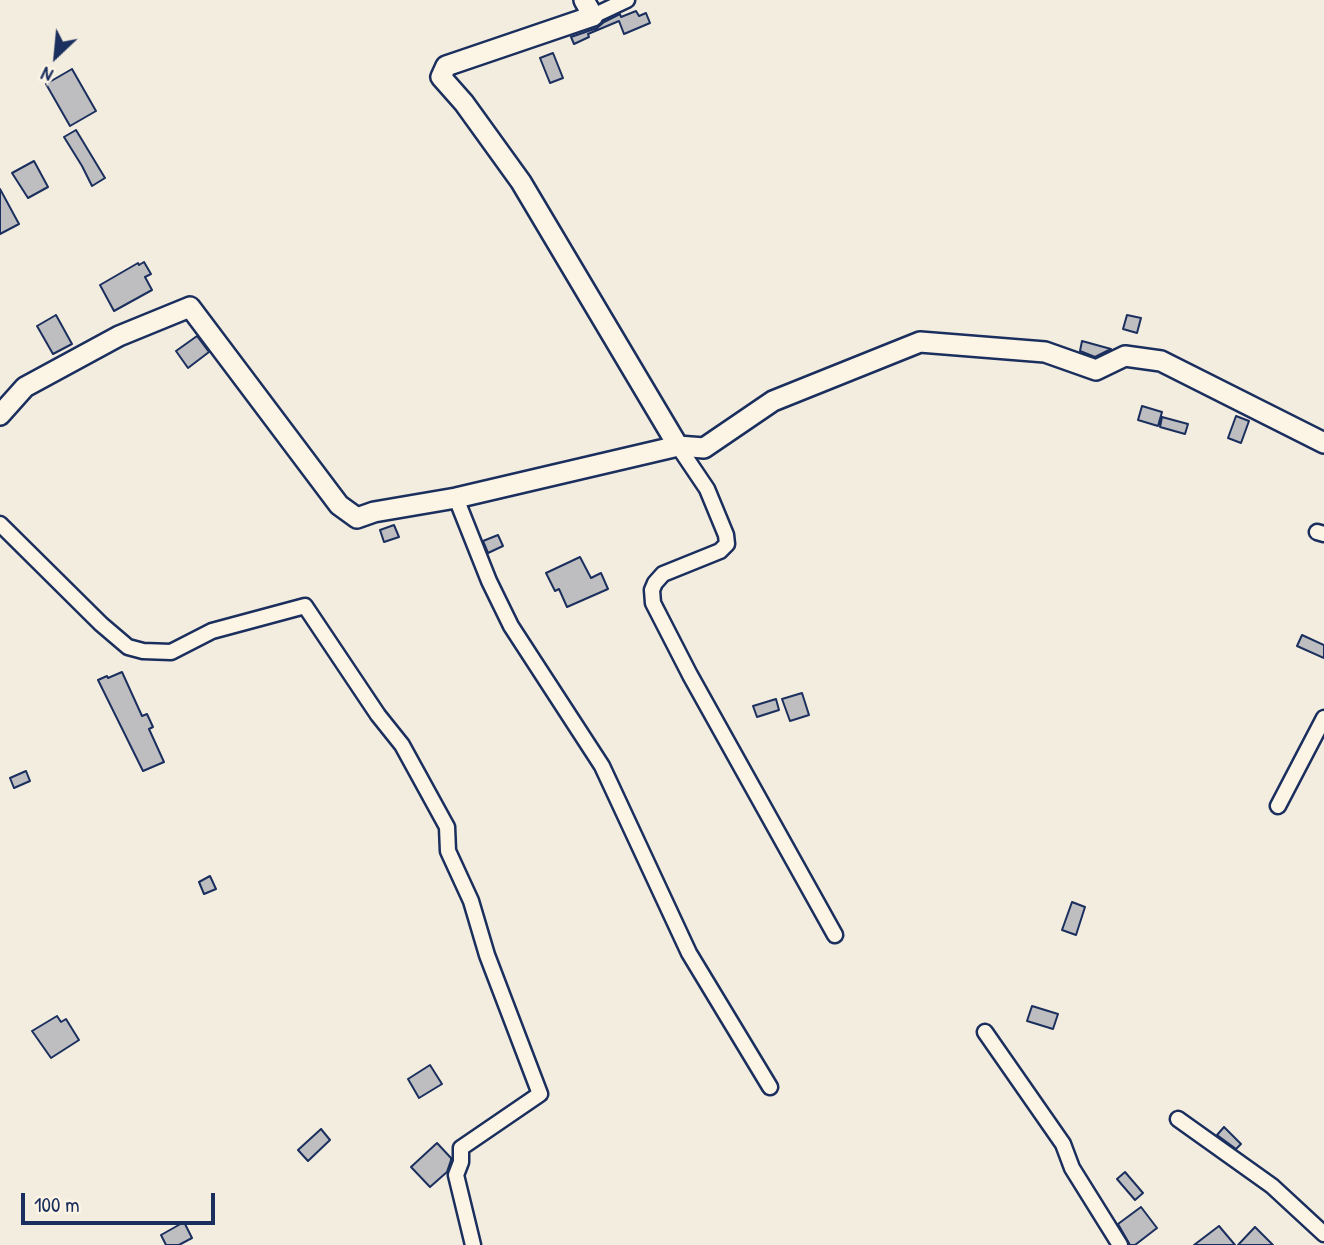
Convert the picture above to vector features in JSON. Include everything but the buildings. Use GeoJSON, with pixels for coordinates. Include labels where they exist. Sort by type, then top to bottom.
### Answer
{"type":"FeatureCollection","features":[{"type":"Feature","properties":{"kind":"street"},"geometry":{"type":"LineString","coordinates":[[627,0],[588,8],[446,66],[441,77],[464,103],[521,182],[678,446],[707,489],[726,535],[727,544],[720,551],[663,575],[652,590],[653,603],[690,675],[835,935]]}},
{"type":"Feature","properties":{"kind":"street"},"geometry":{"type":"LineString","coordinates":[[0,415],[25,387],[119,336],[190,307],[339,505],[357,519],[374,512],[456,498],[678,446],[704,448],[773,401],[920,342],[1045,352],[1096,370],[1125,356],[1161,361],[1324,443]]}},
{"type":"Feature","properties":{"kind":"street"},"geometry":{"type":"LineString","coordinates":[[456,498],[489,581],[511,626],[602,766],[689,953],[769,1087]]}},
{"type":"Feature","properties":{"kind":"street"},"geometry":{"type":"LineString","coordinates":[[0,524],[101,624],[128,647],[143,651],[171,652],[212,631],[305,607],[378,715],[402,745],[447,827],[448,851],[471,901],[486,955],[540,1094],[461,1148],[461,1162],[456,1175],[473,1245]]}},
{"type":"Feature","properties":{"kind":"street"},"geometry":{"type":"LineString","coordinates":[[1278,806],[1324,718]]}},
{"type":"Feature","properties":{"kind":"street"},"geometry":{"type":"LineString","coordinates":[[985,1032],[1063,1144],[1072,1168],[1120,1245]]}},
{"type":"Feature","properties":{"kind":"street"},"geometry":{"type":"LineString","coordinates":[[1178,1119],[1272,1186],[1324,1234]]}}]}
